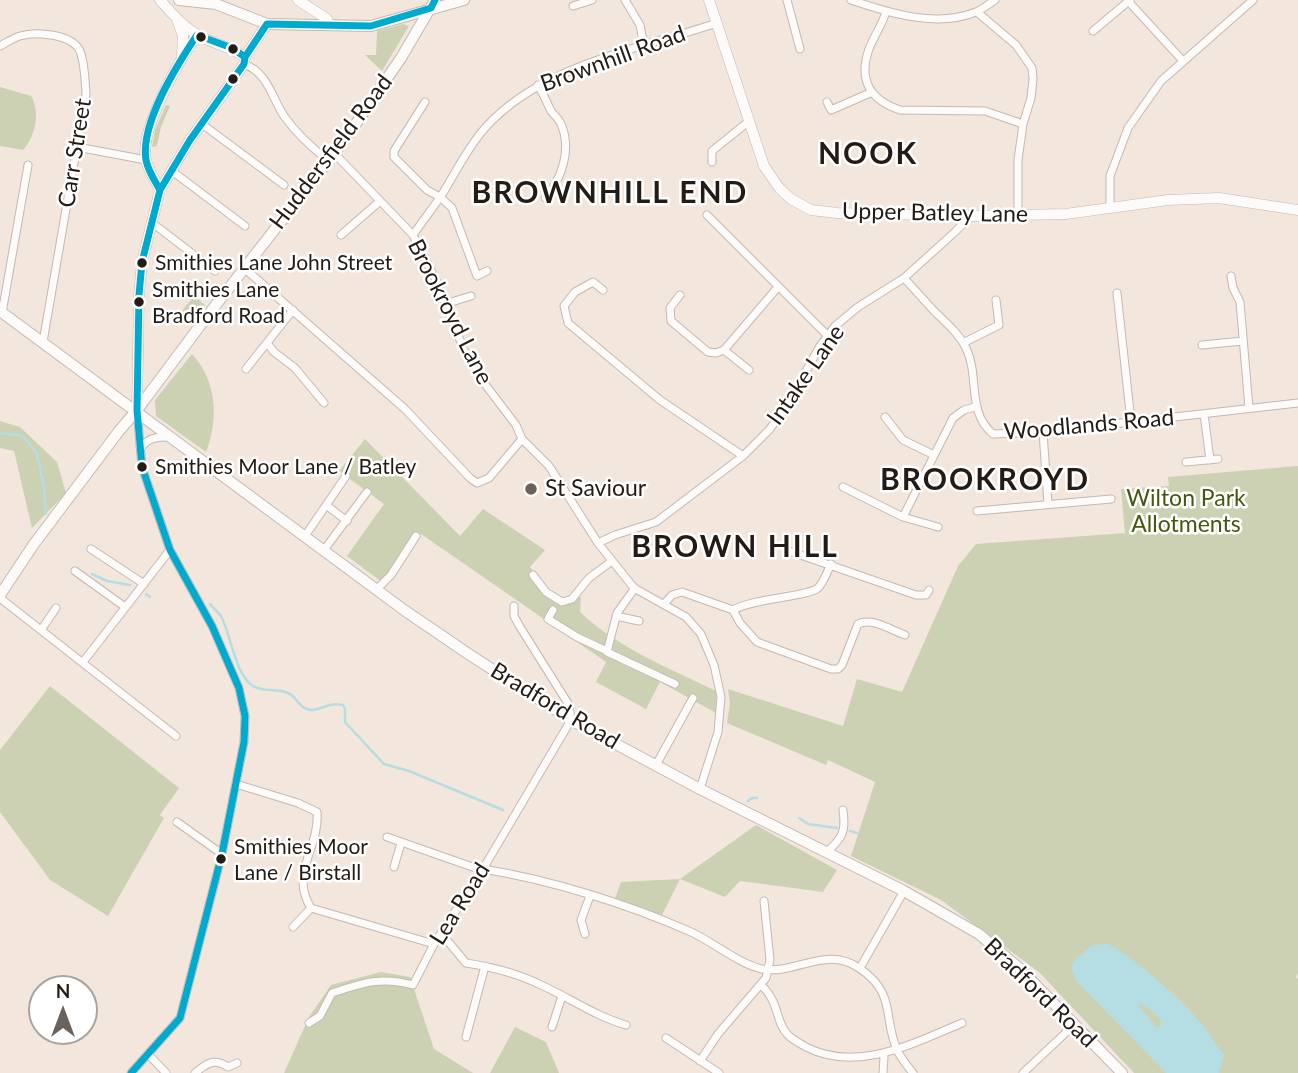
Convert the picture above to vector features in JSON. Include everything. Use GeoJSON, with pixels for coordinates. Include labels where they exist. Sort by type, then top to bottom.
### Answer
{"type":"FeatureCollection","features":[{"type":"Feature","properties":{"kind":"main road"},"geometry":{"type":"LineString","coordinates":[[180,0],[220,3],[267,24],[371,26],[433,4],[464,0]]}},
{"type":"Feature","properties":{"kind":"main road","name":"Huddersfield Road"},"geometry":{"type":"LineString","coordinates":[[0,597],[50,522],[118,431],[137,410],[331,156],[401,58],[433,4]]}},
{"type":"Feature","properties":{"kind":"main road","name":"Bradford Road"},"geometry":{"type":"LineString","coordinates":[[1,312],[377,589],[470,655],[571,720],[904,891],[979,934],[1018,967],[1122,1073]]}},
{"type":"Feature","properties":{"kind":"street"},"geometry":{"type":"LineString","coordinates":[[160,0],[197,35],[232,48],[244,60]]}},
{"type":"Feature","properties":{"kind":"street"},"geometry":{"type":"LineString","coordinates":[[298,0],[327,19],[329,25]]}},
{"type":"Feature","properties":{"kind":"street"},"geometry":{"type":"LineString","coordinates":[[573,6],[592,0]]}},
{"type":"Feature","properties":{"kind":"street"},"geometry":{"type":"LineString","coordinates":[[625,0],[640,25],[644,46]]}},
{"type":"Feature","properties":{"kind":"street"},"geometry":{"type":"LineString","coordinates":[[787,0],[800,49]]}},
{"type":"Feature","properties":{"kind":"street"},"geometry":{"type":"LineString","coordinates":[[850,0],[886,12],[913,17],[952,17],[977,12],[995,0]]}},
{"type":"Feature","properties":{"kind":"street"},"geometry":{"type":"LineString","coordinates":[[1110,208],[1110,176],[1128,128],[1161,81],[1253,0]]}},
{"type":"Feature","properties":{"kind":"street","name":"Upper Batley Lane"},"geometry":{"type":"LineString","coordinates":[[712,1],[764,166],[780,189],[791,199],[811,210],[970,216],[1066,214],[1168,200],[1219,198],[1298,210]]}},
{"type":"Feature","properties":{"kind":"street"},"geometry":{"type":"LineString","coordinates":[[1094,31],[1129,1],[1183,61]]}},
{"type":"Feature","properties":{"kind":"street"},"geometry":{"type":"LineString","coordinates":[[886,12],[867,57],[865,73],[870,93],[888,106],[900,110],[985,111],[1023,124]]}},
{"type":"Feature","properties":{"kind":"street"},"geometry":{"type":"LineString","coordinates":[[977,12],[1016,46],[1032,68],[1034,79],[1018,160],[1018,214]]}},
{"type":"Feature","properties":{"kind":"street"},"geometry":{"type":"LineString","coordinates":[[177,18],[183,36],[182,56]]}},
{"type":"Feature","properties":{"kind":"street","name":"Brownhill Road"},"geometry":{"type":"LineString","coordinates":[[413,235],[483,130],[500,113],[538,85],[567,71],[717,23]]}},
{"type":"Feature","properties":{"kind":"street"},"geometry":{"type":"LineString","coordinates":[[131,1073],[180,1018],[222,854],[244,742],[245,716],[239,688],[212,626],[170,550],[142,467],[137,410],[142,262],[160,190],[267,24]]}},
{"type":"Feature","properties":{"kind":"street","name":"Carr Street"},"geometry":{"type":"LineString","coordinates":[[0,46],[20,36],[36,34],[69,39],[79,49],[86,94],[43,342]]}},
{"type":"Feature","properties":{"kind":"street"},"geometry":{"type":"LineString","coordinates":[[160,190],[146,160],[146,138],[182,56],[197,35]]}},
{"type":"Feature","properties":{"kind":"street","name":"Brookroyd Lane"},"geometry":{"type":"LineString","coordinates":[[244,60],[264,77],[285,117],[310,146],[331,156],[413,235],[473,366],[516,425],[522,439],[549,466],[612,561],[635,589],[686,617],[701,635],[715,665],[722,696],[718,732],[701,789]]}},
{"type":"Feature","properties":{"kind":"street"},"geometry":{"type":"LineString","coordinates":[[538,85],[552,113],[561,123],[565,138],[562,168],[553,189],[545,198]]}},
{"type":"Feature","properties":{"kind":"street"},"geometry":{"type":"LineString","coordinates":[[827,102],[831,110],[870,93]]}},
{"type":"Feature","properties":{"kind":"street"},"geometry":{"type":"LineString","coordinates":[[425,103],[394,150],[394,157],[426,190],[440,197],[452,208],[482,284]]}},
{"type":"Feature","properties":{"kind":"street"},"geometry":{"type":"LineString","coordinates":[[712,162],[712,151],[748,121]]}},
{"type":"Feature","properties":{"kind":"street"},"geometry":{"type":"LineString","coordinates":[[202,124],[284,185]]}},
{"type":"Feature","properties":{"kind":"street"},"geometry":{"type":"LineString","coordinates":[[78,147],[146,160]]}},
{"type":"Feature","properties":{"kind":"street"},"geometry":{"type":"LineString","coordinates":[[1,312],[28,164]]}},
{"type":"Feature","properties":{"kind":"street"},"geometry":{"type":"LineString","coordinates":[[172,171],[245,226]]}},
{"type":"Feature","properties":{"kind":"street"},"geometry":{"type":"LineString","coordinates":[[341,235],[379,202]]}},
{"type":"Feature","properties":{"kind":"street"},"geometry":{"type":"LineString","coordinates":[[707,215],[828,336]]}},
{"type":"Feature","properties":{"kind":"street","name":"Intake Lane"},"geometry":{"type":"LineString","coordinates":[[598,543],[656,522],[743,456],[769,430],[784,410],[835,326],[858,307],[904,278],[970,216]]}},
{"type":"Feature","properties":{"kind":"street"},"geometry":{"type":"LineString","coordinates":[[151,222],[215,271]]}},
{"type":"Feature","properties":{"kind":"street"},"geometry":{"type":"LineString","coordinates":[[244,268],[405,409],[477,483],[489,478],[522,439]]}},
{"type":"Feature","properties":{"kind":"street"},"geometry":{"type":"LineString","coordinates":[[477,276],[487,271]]}},
{"type":"Feature","properties":{"kind":"street"},"geometry":{"type":"LineString","coordinates":[[1231,276],[1240,303],[1249,408]]}},
{"type":"Feature","properties":{"kind":"street","name":"Woodlands Road"},"geometry":{"type":"LineString","coordinates":[[904,278],[955,330],[967,349],[973,377],[975,407],[982,425],[993,434],[1043,432],[1298,404]]}},
{"type":"Feature","properties":{"kind":"street"},"geometry":{"type":"LineString","coordinates":[[603,290],[593,282],[575,292],[564,306],[568,323],[660,400],[743,456]]}},
{"type":"Feature","properties":{"kind":"street"},"geometry":{"type":"LineString","coordinates":[[680,295],[670,308],[671,321],[708,352],[716,353],[724,350],[778,287]]}},
{"type":"Feature","properties":{"kind":"street"},"geometry":{"type":"LineString","coordinates":[[1117,293],[1131,421]]}},
{"type":"Feature","properties":{"kind":"street"},"geometry":{"type":"LineString","coordinates":[[445,304],[471,296]]}},
{"type":"Feature","properties":{"kind":"street"},"geometry":{"type":"LineString","coordinates":[[963,343],[999,325],[996,300]]}},
{"type":"Feature","properties":{"kind":"street"},"geometry":{"type":"LineString","coordinates":[[247,369],[293,310]]}},
{"type":"Feature","properties":{"kind":"street"},"geometry":{"type":"LineString","coordinates":[[1202,345],[1243,341]]}},
{"type":"Feature","properties":{"kind":"street"},"geometry":{"type":"LineString","coordinates":[[267,343],[295,368],[324,403]]}},
{"type":"Feature","properties":{"kind":"street"},"geometry":{"type":"LineString","coordinates":[[724,350],[749,370]]}},
{"type":"Feature","properties":{"kind":"street"},"geometry":{"type":"LineString","coordinates":[[903,517],[953,418],[964,410],[975,407]]}},
{"type":"Feature","properties":{"kind":"street","name":"Woodlands Road"},"geometry":{"type":"LineString","coordinates":[[1186,462],[1214,459],[1204,414]]}},
{"type":"Feature","properties":{"kind":"street"},"geometry":{"type":"LineString","coordinates":[[885,418],[903,440],[934,455]]}},
{"type":"Feature","properties":{"kind":"street"},"geometry":{"type":"LineString","coordinates":[[1043,432],[1048,504]]}},
{"type":"Feature","properties":{"kind":"street"},"geometry":{"type":"LineString","coordinates":[[140,449],[155,437],[171,437]]}},
{"type":"Feature","properties":{"kind":"street"},"geometry":{"type":"LineString","coordinates":[[305,536],[346,477]]}},
{"type":"Feature","properties":{"kind":"street"},"geometry":{"type":"LineString","coordinates":[[843,487],[903,517],[938,527]]}},
{"type":"Feature","properties":{"kind":"street"},"geometry":{"type":"LineString","coordinates":[[324,550],[368,492]]}},
{"type":"Feature","properties":{"kind":"street"},"geometry":{"type":"LineString","coordinates":[[977,511],[1111,499]]}},
{"type":"Feature","properties":{"kind":"street"},"geometry":{"type":"LineString","coordinates":[[326,505],[347,521]]}},
{"type":"Feature","properties":{"kind":"street"},"geometry":{"type":"LineString","coordinates":[[377,589],[391,575],[416,536]]}},
{"type":"Feature","properties":{"kind":"street"},"geometry":{"type":"LineString","coordinates":[[91,549],[144,584]]}},
{"type":"Feature","properties":{"kind":"street"},"geometry":{"type":"LineString","coordinates":[[83,662],[170,550]]}},
{"type":"Feature","properties":{"kind":"street"},"geometry":{"type":"LineString","coordinates":[[789,551],[916,596],[926,595],[929,590]]}},
{"type":"Feature","properties":{"kind":"street"},"geometry":{"type":"LineString","coordinates":[[533,575],[546,592],[562,602],[572,599],[589,578],[612,561]]}},
{"type":"Feature","properties":{"kind":"street"},"geometry":{"type":"LineString","coordinates":[[733,610],[749,603],[813,592],[824,579],[831,564]]}},
{"type":"Feature","properties":{"kind":"street"},"geometry":{"type":"LineString","coordinates":[[75,571],[125,607]]}},
{"type":"Feature","properties":{"kind":"street"},"geometry":{"type":"LineString","coordinates":[[607,651],[616,616],[635,589]]}},
{"type":"Feature","properties":{"kind":"street"},"geometry":{"type":"LineString","coordinates":[[664,604],[673,595],[681,592],[733,610],[740,623],[757,642],[831,669],[838,669],[842,665],[861,622],[875,623],[905,635]]}},
{"type":"Feature","properties":{"kind":"street"},"geometry":{"type":"LineString","coordinates":[[0,597],[176,736]]}},
{"type":"Feature","properties":{"kind":"street"},"geometry":{"type":"LineString","coordinates":[[514,606],[514,616],[520,627],[569,705],[571,720]]}},
{"type":"Feature","properties":{"kind":"street"},"geometry":{"type":"LineString","coordinates":[[41,630],[56,608]]}},
{"type":"Feature","properties":{"kind":"street"},"geometry":{"type":"LineString","coordinates":[[553,610],[548,619],[577,637],[676,684]]}},
{"type":"Feature","properties":{"kind":"street"},"geometry":{"type":"LineString","coordinates":[[616,616],[639,621]]}},
{"type":"Feature","properties":{"kind":"street"},"geometry":{"type":"LineString","coordinates":[[656,765],[693,698]]}},
{"type":"Feature","properties":{"kind":"street","name":"Lea Road"},"geometry":{"type":"LineString","coordinates":[[309,1023],[320,1016],[332,993],[379,980],[392,979],[412,985],[434,944],[571,720]]}},
{"type":"Feature","properties":{"kind":"street"},"geometry":{"type":"LineString","coordinates":[[236,784],[298,803],[317,813],[318,822],[303,871],[306,900],[311,908],[434,944]]}},
{"type":"Feature","properties":{"kind":"street"},"geometry":{"type":"LineString","coordinates":[[827,852],[840,840],[845,825],[843,810]]}},
{"type":"Feature","properties":{"kind":"street"},"geometry":{"type":"LineString","coordinates":[[177,822],[222,854]]}},
{"type":"Feature","properties":{"kind":"street"},"geometry":{"type":"LineString","coordinates":[[387,837],[482,869],[549,883],[692,932],[755,967],[791,968],[820,959],[837,959],[860,968],[876,982],[886,999],[897,1050],[914,1073]]}},
{"type":"Feature","properties":{"kind":"street"},"geometry":{"type":"LineString","coordinates":[[394,867],[401,843]]}},
{"type":"Feature","properties":{"kind":"street"},"geometry":{"type":"LineString","coordinates":[[860,968],[904,891]]}},
{"type":"Feature","properties":{"kind":"street"},"geometry":{"type":"LineString","coordinates":[[585,934],[581,920],[590,896]]}},
{"type":"Feature","properties":{"kind":"street"},"geometry":{"type":"LineString","coordinates":[[700,1061],[718,1034],[761,985],[769,969],[764,901]]}},
{"type":"Feature","properties":{"kind":"street"},"geometry":{"type":"LineString","coordinates":[[293,927],[311,908]]}},
{"type":"Feature","properties":{"kind":"street"},"geometry":{"type":"LineString","coordinates":[[441,933],[466,963],[485,966],[540,984],[603,1018],[626,1026]]}},
{"type":"Feature","properties":{"kind":"street"},"geometry":{"type":"LineString","coordinates":[[467,1037],[485,966]]}},
{"type":"Feature","properties":{"kind":"street"},"geometry":{"type":"LineString","coordinates":[[761,985],[774,998],[787,1034],[816,1054],[839,1062],[863,1062],[884,1057],[962,1023]]}},
{"type":"Feature","properties":{"kind":"street"},"geometry":{"type":"LineString","coordinates":[[552,1027],[562,996]]}},
{"type":"Feature","properties":{"kind":"street"},"geometry":{"type":"LineString","coordinates":[[1023,1073],[1075,1024]]}},
{"type":"Feature","properties":{"kind":"street"},"geometry":{"type":"LineString","coordinates":[[666,1038],[719,1073]]}},
{"type":"Feature","properties":{"kind":"street"},"geometry":{"type":"LineString","coordinates":[[149,1055],[166,1073]]}},
{"type":"Feature","properties":{"kind":"street"},"geometry":{"type":"LineString","coordinates":[[883,1073],[884,1057]]}},
{"type":"Feature","properties":{"kind":"street"},"geometry":{"type":"LineString","coordinates":[[195,1073],[206,1063],[215,1061],[228,1067],[237,1063]]}},
{"type":"Feature","properties":{"kind":"green space"},"geometry":{"type":"Polygon","coordinates":[[[403,24],[409,26],[382,71],[365,55],[376,55],[377,31],[403,24]]]}},
{"type":"Feature","properties":{"kind":"green space"},"geometry":{"type":"Polygon","coordinates":[[[0,87],[31,96],[34,102],[35,124],[31,138],[23,150],[0,146],[0,87]]]}},
{"type":"Feature","properties":{"kind":"green space"},"geometry":{"type":"Polygon","coordinates":[[[166,105],[170,106],[157,146],[152,147],[155,130],[166,105]]]}},
{"type":"Feature","properties":{"kind":"green space"},"geometry":{"type":"Polygon","coordinates":[[[194,296],[205,305],[193,320],[182,311],[194,296]]]}},
{"type":"Feature","properties":{"kind":"green space"},"geometry":{"type":"Polygon","coordinates":[[[192,354],[207,376],[213,401],[213,427],[206,452],[156,416],[155,400],[192,354]]]}},
{"type":"Feature","properties":{"kind":"green space"},"geometry":{"type":"Polygon","coordinates":[[[0,421],[20,427],[57,462],[66,493],[32,528],[14,451],[0,448],[0,421]]]}},
{"type":"Feature","properties":{"kind":"green space"},"geometry":{"type":"Polygon","coordinates":[[[365,439],[460,536],[483,509],[545,550],[530,567],[548,589],[563,599],[581,597],[580,612],[595,625],[645,656],[716,691],[716,713],[660,682],[646,709],[596,682],[606,662],[421,534],[386,585],[347,556],[384,504],[339,471],[365,439]]]}},
{"type":"Feature","properties":{"kind":"green space","name":"Wilton Park Allotments"},"geometry":{"type":"Polygon","coordinates":[[[1298,466],[1298,1073],[1134,1073],[1039,972],[941,900],[851,856],[875,782],[828,760],[826,765],[727,723],[730,703],[728,689],[843,726],[857,679],[902,692],[958,566],[976,544],[1125,533],[1121,489],[1169,486],[1168,477],[1298,466]]]}},
{"type":"Feature","properties":{"kind":"green space"},"geometry":{"type":"Polygon","coordinates":[[[50,686],[179,788],[160,815],[164,818],[108,916],[50,880],[0,812],[0,750],[50,686]]]}},
{"type":"Feature","properties":{"kind":"green space"},"geometry":{"type":"Polygon","coordinates":[[[756,825],[837,870],[823,892],[740,881],[725,897],[680,879],[756,825]]]}},
{"type":"Feature","properties":{"kind":"green space"},"geometry":{"type":"Polygon","coordinates":[[[680,879],[662,915],[614,901],[621,882],[680,879]]]}},
{"type":"Feature","properties":{"kind":"green space"},"geometry":{"type":"Polygon","coordinates":[[[381,972],[410,977],[434,1049],[473,1073],[284,1073],[309,1017],[331,985],[381,972]]]}},
{"type":"Feature","properties":{"kind":"green space"},"geometry":{"type":"Polygon","coordinates":[[[515,1027],[546,1042],[559,1073],[490,1073],[515,1027]]]}},
{"type":"Feature","properties":{"kind":"water"},"geometry":{"type":"Polygon","coordinates":[[[1107,943],[1145,970],[1181,1001],[1202,1024],[1224,1055],[1219,1073],[1166,1073],[1078,983],[1072,971],[1073,962],[1091,946],[1107,943]],[[1139,1003],[1156,1027],[1160,1027],[1161,1020],[1139,1003]]]}},
{"type":"Feature","properties":{"kind":"waterway"},"geometry":{"type":"LineString","coordinates":[[0,433],[23,436],[37,454],[46,514]]}},
{"type":"Feature","properties":{"kind":"waterway"},"geometry":{"type":"LineString","coordinates":[[92,574],[107,581],[130,585]]}},
{"type":"Feature","properties":{"kind":"waterway"},"geometry":{"type":"LineString","coordinates":[[146,594],[150,597]]}},
{"type":"Feature","properties":{"kind":"waterway"},"geometry":{"type":"LineString","coordinates":[[210,604],[221,616],[242,673],[253,686],[286,692],[308,709],[343,705],[345,722],[384,764],[409,771],[503,810]]}},
{"type":"Feature","properties":{"kind":"waterway"},"geometry":{"type":"LineString","coordinates":[[748,801],[757,798]]}},
{"type":"Feature","properties":{"kind":"waterway"},"geometry":{"type":"LineString","coordinates":[[799,818],[808,824],[837,828]]}},
{"type":"Feature","properties":{"kind":"waterway"},"geometry":{"type":"LineString","coordinates":[[850,831],[857,833]]}},
{"type":"Feature","properties":{"kind":"transit line"},"geometry":{"type":"LineString","coordinates":[[131,1073],[180,1018],[222,854],[244,742],[245,716],[239,688],[212,626],[170,550],[142,467],[137,410],[139,295],[142,262],[160,190],[190,140],[244,64],[245,57],[267,24],[371,26],[431,8],[435,0]]}},
{"type":"Feature","properties":{"kind":"transit line"},"geometry":{"type":"LineString","coordinates":[[160,190],[146,160],[149,129],[170,78],[189,47],[197,35],[232,48],[245,57]]}},
{"type":"Feature","properties":{"kind":"place","name":"Smithies Lane John Street"},"geometry":{"type":"Point","coordinates":[142,263]}},
{"type":"Feature","properties":{"kind":"place","name":"Smithies Lane Bradford Road"},"geometry":{"type":"Point","coordinates":[139,302]}},
{"type":"Feature","properties":{"kind":"place","name":"Smithies Moor Lane / Batley"},"geometry":{"type":"Point","coordinates":[142,467]}},
{"type":"Feature","properties":{"kind":"place","name":"St Saviour"},"geometry":{"type":"Point","coordinates":[531,489]}},
{"type":"Feature","properties":{"kind":"place","name":"Smithies Moor Lane / Birstall"},"geometry":{"type":"Point","coordinates":[221,859]}},
{"type":"Feature","properties":{"kind":"district","name":"NOOK"},"geometry":{"type":"Point","coordinates":[868,154]}},
{"type":"Feature","properties":{"kind":"district","name":"BROWNHILL END"},"geometry":{"type":"Point","coordinates":[610,193]}},
{"type":"Feature","properties":{"kind":"district","name":"BROOKROYD"},"geometry":{"type":"Point","coordinates":[985,480]}},
{"type":"Feature","properties":{"kind":"district","name":"BROWN HILL"},"geometry":{"type":"Point","coordinates":[735,547]}}]}
